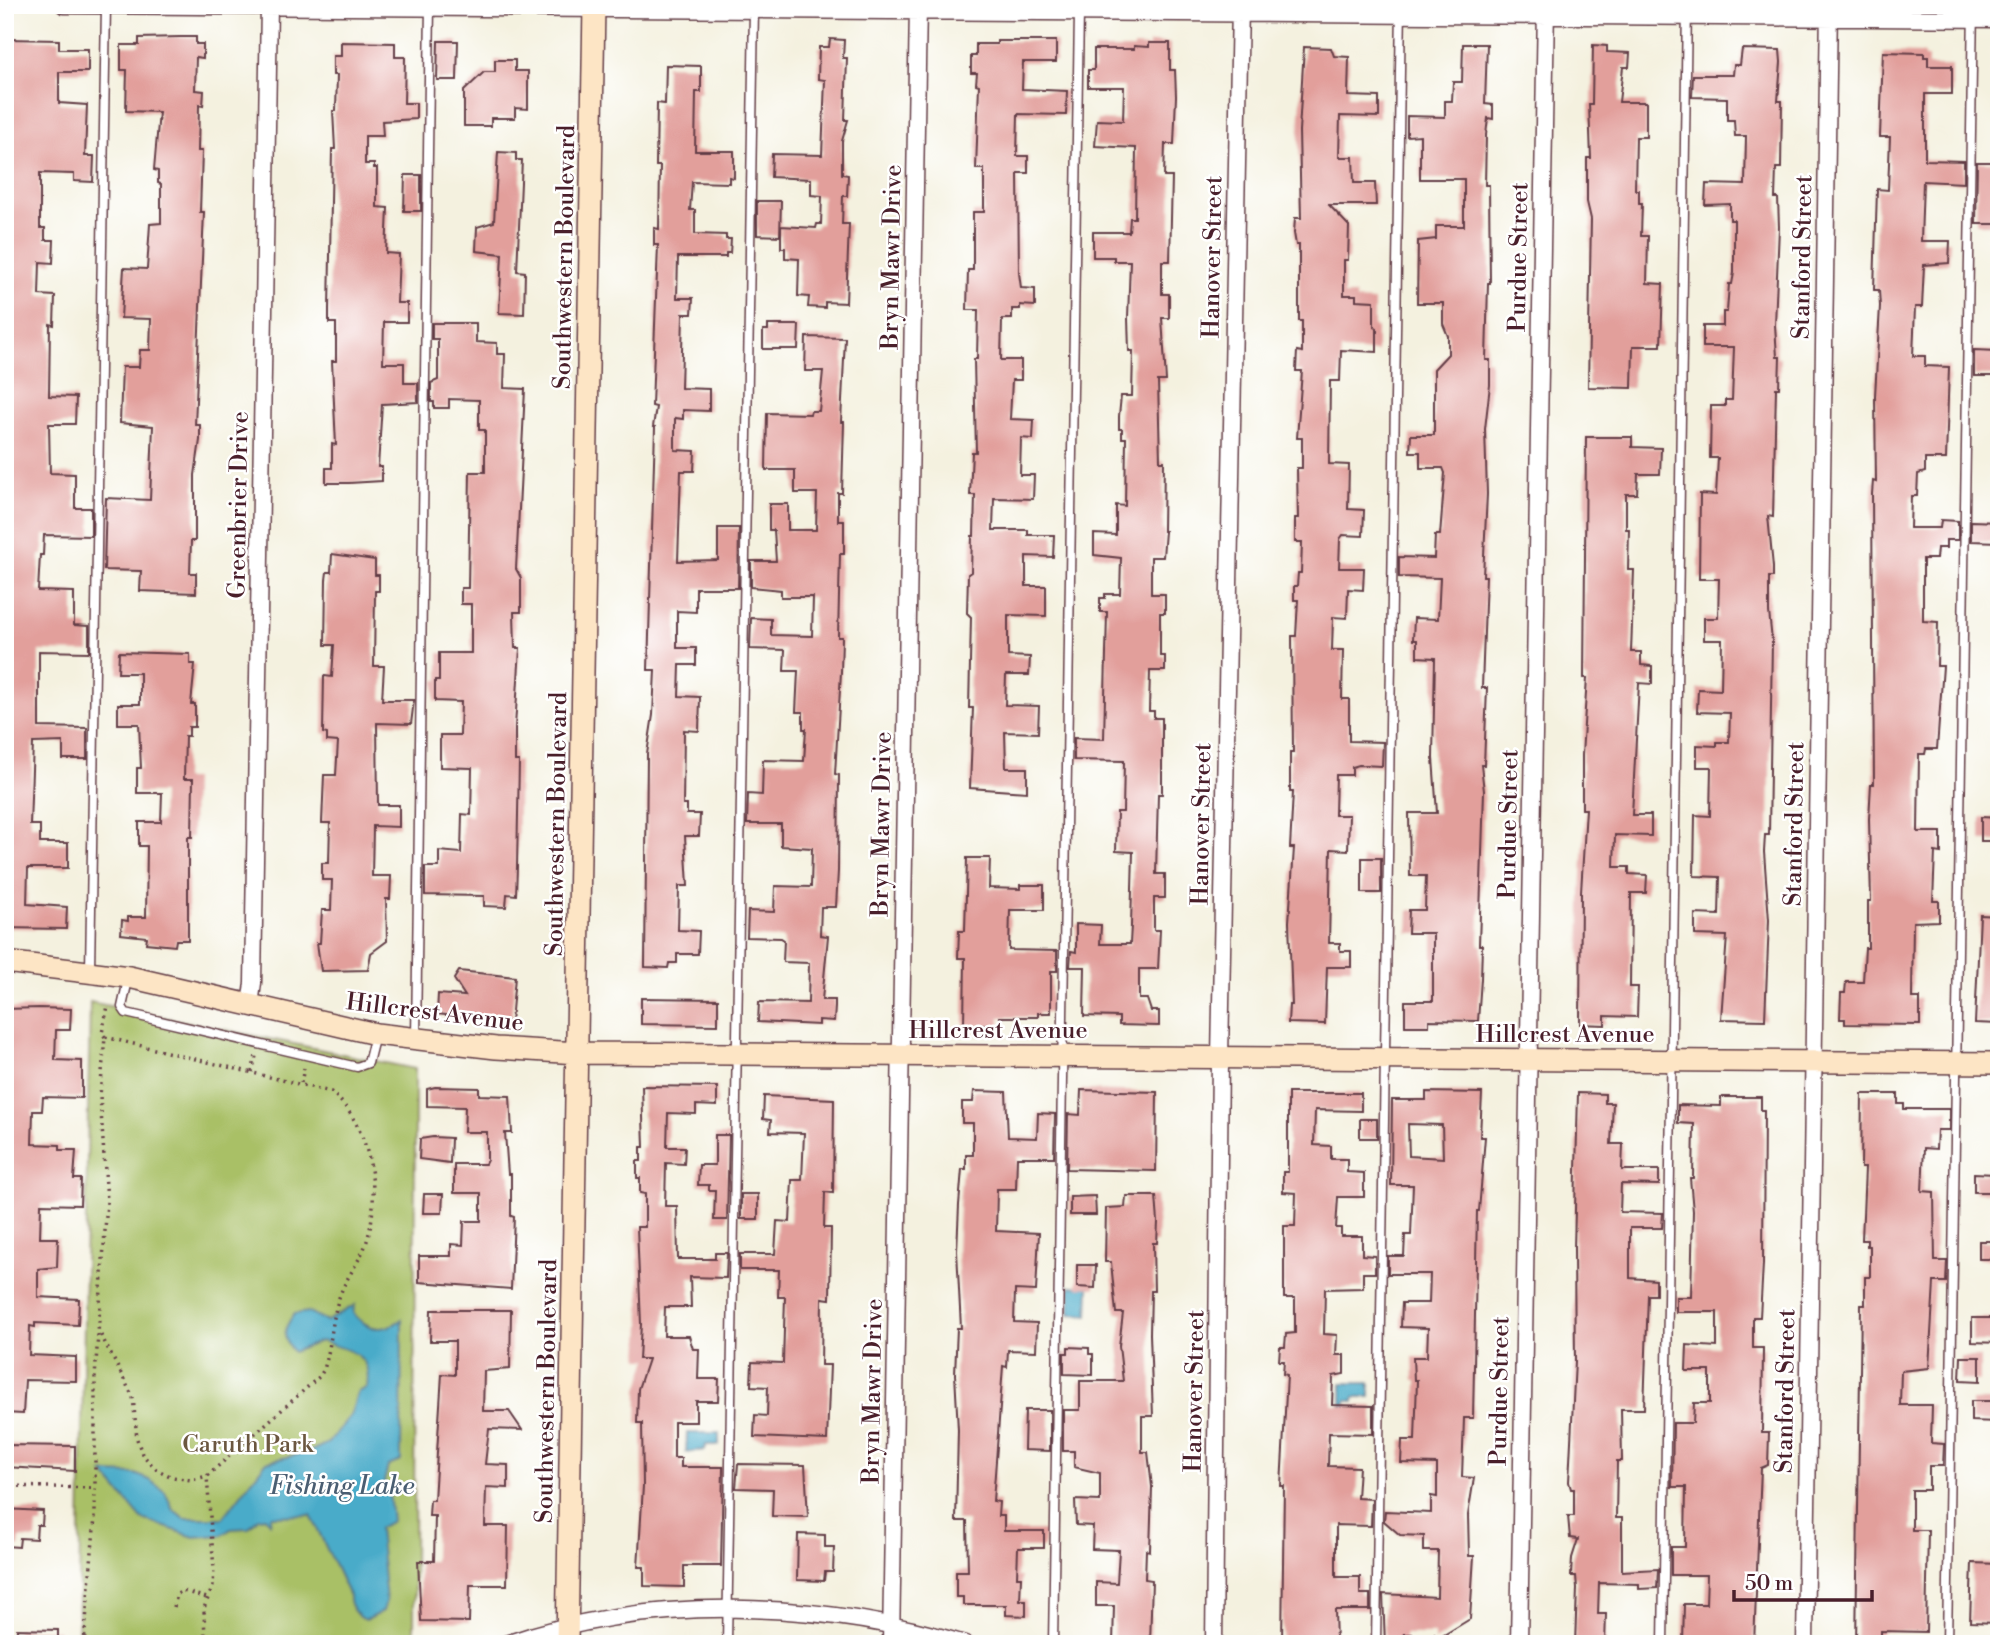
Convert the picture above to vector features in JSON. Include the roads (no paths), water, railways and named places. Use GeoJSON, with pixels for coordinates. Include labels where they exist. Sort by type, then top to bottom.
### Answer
{"type":"FeatureCollection","features":[{"type":"Feature","properties":{"kind":"street"},"geometry":{"type":"LineString","coordinates":[[64,5],[1973,12],[1999,19]]}},
{"type":"Feature","properties":{"kind":"street","name":"Greenbrier Drive"},"geometry":{"type":"LineString","coordinates":[[250,1005],[253,983],[270,6]]}},
{"type":"Feature","properties":{"kind":"street","name":"Southwestern Boulevard"},"geometry":{"type":"LineString","coordinates":[[568,1634],[594,8]]}},
{"type":"Feature","properties":{"kind":"street","name":"Bryn Mawr Drive"},"geometry":{"type":"LineString","coordinates":[[891,1644],[918,9]]}},
{"type":"Feature","properties":{"kind":"street","name":"Hanover Street"},"geometry":{"type":"LineString","coordinates":[[1214,1644],[1220,1058],[1240,9]]}},
{"type":"Feature","properties":{"kind":"street","name":"Purdue Street"},"geometry":{"type":"LineString","coordinates":[[1519,1644],[1526,1060],[1546,10]]}},
{"type":"Feature","properties":{"kind":"street","name":"Stanford Street"},"geometry":{"type":"LineString","coordinates":[[1805,1644],[1829,11]]}},
{"type":"Feature","properties":{"kind":"street","name":"Hillcrest Avenue"},"geometry":{"type":"LineString","coordinates":[[5,962],[90,970],[129,977],[376,1034],[416,1040],[578,1053],[1999,1063]]}},
{"type":"Feature","properties":{"kind":"street"},"geometry":{"type":"LineString","coordinates":[[506,1644],[728,1609],[821,1614],[891,1625],[965,1644]]}},
{"type":"Feature","properties":{"kind":"lane"},"geometry":{"type":"LineString","coordinates":[[90,970],[106,6]]}},
{"type":"Feature","properties":{"kind":"lane"},"geometry":{"type":"LineString","coordinates":[[416,1040],[430,7]]}},
{"type":"Feature","properties":{"kind":"lane"},"geometry":{"type":"LineString","coordinates":[[727,1644],[754,8]]}},
{"type":"Feature","properties":{"kind":"lane"},"geometry":{"type":"LineString","coordinates":[[1053,1644],[1079,9]]}},
{"type":"Feature","properties":{"kind":"lane"},"geometry":{"type":"LineString","coordinates":[[1376,1644],[1401,10]]}},
{"type":"Feature","properties":{"kind":"lane"},"geometry":{"type":"LineString","coordinates":[[1663,1644],[1687,11]]}},
{"type":"Feature","properties":{"kind":"lane"},"geometry":{"type":"LineString","coordinates":[[1947,1644],[1973,12]]}},
{"type":"Feature","properties":{"kind":"lane"},"geometry":{"type":"LineString","coordinates":[[129,977],[122,1007],[126,1013],[357,1067],[368,1063],[376,1034]]}},
{"type":"Feature","properties":{"kind":"water"},"geometry":{"type":"Polygon","coordinates":[[[1070,1286],[1089,1287],[1088,1315],[1070,1314],[1070,1286]]]}},
{"type":"Feature","properties":{"kind":"water","name":"Fishing Lake"},"geometry":{"type":"Polygon","coordinates":[[[355,1305],[353,1313],[364,1324],[376,1328],[395,1324],[402,1319],[401,1461],[388,1466],[384,1482],[389,1492],[392,1521],[379,1528],[386,1601],[383,1611],[366,1620],[354,1611],[311,1515],[271,1516],[270,1523],[265,1517],[258,1518],[249,1528],[231,1529],[222,1535],[194,1537],[142,1519],[103,1473],[135,1474],[150,1480],[165,1492],[173,1509],[184,1518],[223,1518],[266,1462],[309,1452],[328,1443],[350,1416],[358,1392],[367,1387],[368,1375],[362,1359],[349,1350],[321,1341],[293,1352],[285,1333],[294,1314],[309,1312],[327,1321],[355,1305]]]}},
{"type":"Feature","properties":{"kind":"water"},"geometry":{"type":"Polygon","coordinates":[[[1342,1383],[1370,1383],[1370,1397],[1354,1397],[1354,1401],[1346,1401],[1346,1407],[1342,1407],[1342,1383]]]}},
{"type":"Feature","properties":{"kind":"water"},"geometry":{"type":"Polygon","coordinates":[[[687,1433],[719,1433],[719,1445],[706,1445],[705,1450],[686,1452],[687,1433]]]}},
{"type":"Feature","properties":{"kind":"park label","name":"Caruth Park"},"geometry":{"type":"Point","coordinates":[248,1444]}}]}
